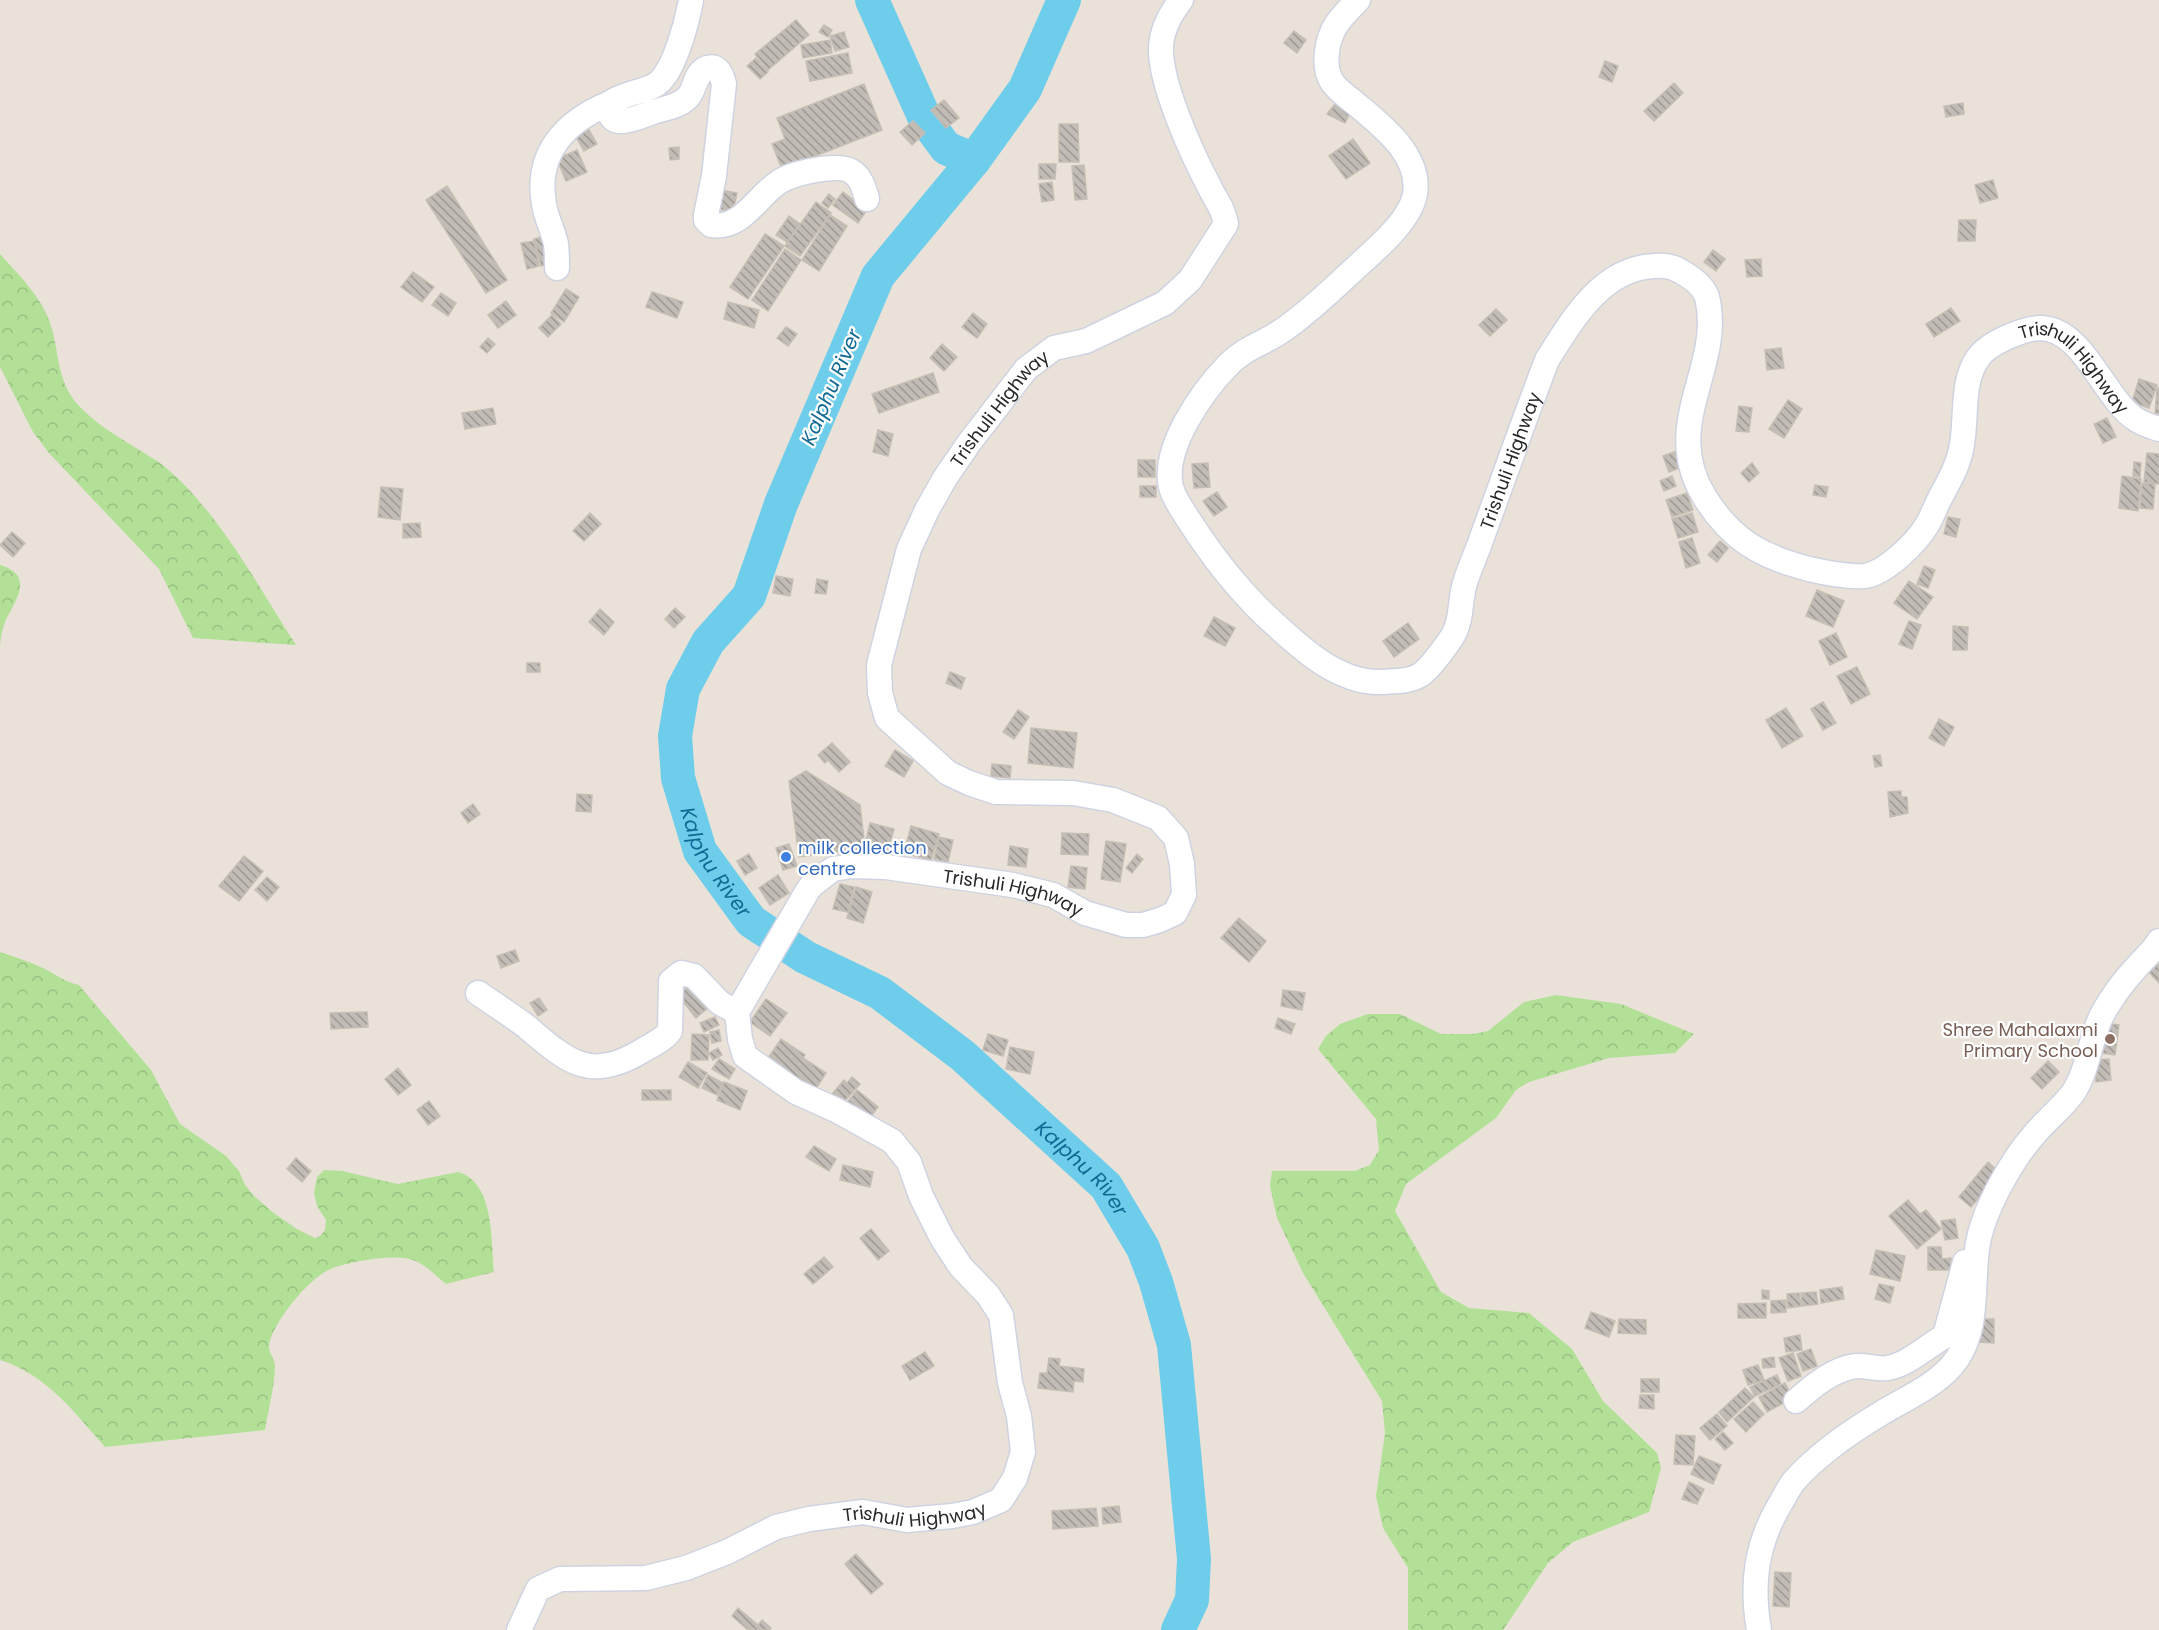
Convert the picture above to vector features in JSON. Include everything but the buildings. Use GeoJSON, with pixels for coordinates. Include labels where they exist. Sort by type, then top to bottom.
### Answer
{"type":"FeatureCollection","features":[{"type":"Feature","properties":{"kind":"street"},"geometry":{"type":"LineString","coordinates":[[557,268],[556,244],[543,201],[542,181],[549,156],[558,137],[576,121],[595,109],[618,97],[657,84],[678,50],[691,0]]}},
{"type":"Feature","properties":{"kind":"street","name":"Trishuli Highway"},"geometry":{"type":"LineString","coordinates":[[519,1630],[538,1589],[560,1579],[646,1578],[686,1568],[726,1552],[776,1527],[809,1519],[863,1512],[907,1520],[973,1512],[1001,1500],[1015,1478],[1023,1452],[1019,1416],[1010,1383],[1001,1315],[988,1295],[962,1267],[942,1238],[921,1196],[909,1162],[892,1141],[836,1110],[796,1092],[745,1056],[740,1039],[737,1012],[812,885],[833,869],[852,866],[886,867],[1014,885],[1053,895],[1085,913],[1126,925],[1143,925],[1175,913],[1184,895],[1182,864],[1176,838],[1158,818],[1113,800],[1083,795],[996,792],[948,773],[886,718],[880,693],[879,664],[909,549],[927,510],[969,443],[1026,369],[1054,348],[1086,341],[1165,303],[1190,280],[1226,224],[1223,209],[1209,187],[1177,113],[1166,79],[1161,46],[1169,17],[1181,0]]}},
{"type":"Feature","properties":{"kind":"street","name":"Trishuli Highway"},"geometry":{"type":"LineString","coordinates":[[1358,0],[1337,23],[1330,36],[1328,68],[1332,82],[1385,128],[1407,156],[1415,181],[1415,194],[1410,210],[1379,246],[1302,314],[1282,331],[1254,344],[1229,364],[1207,391],[1179,435],[1171,463],[1171,486],[1180,507],[1208,550],[1245,596],[1321,662],[1346,675],[1371,682],[1403,681],[1422,675],[1456,630],[1465,583],[1547,360],[1566,329],[1590,298],[1624,272],[1640,266],[1674,267],[1694,278],[1706,294],[1710,332],[1688,426],[1688,453],[1692,469],[1701,491],[1725,526],[1766,555],[1787,563],[1821,572],[1867,576],[1889,565],[1907,548],[1926,526],[1955,471],[1962,444],[1970,376],[1978,356],[2016,333],[2038,328],[2054,329],[2082,353],[2127,412],[2146,426],[2159,429]]}},
{"type":"Feature","properties":{"kind":"street"},"geometry":{"type":"LineString","coordinates":[[610,103],[608,112],[612,118],[624,123],[680,104],[689,97],[704,70],[709,67],[716,68],[724,84],[711,196],[706,215],[706,220],[711,225],[719,227],[733,222],[778,182],[792,176],[823,170],[840,168],[852,172],[862,182],[867,199]]}},
{"type":"Feature","properties":{"kind":"street"},"geometry":{"type":"LineString","coordinates":[[1796,1401],[1814,1385],[1837,1372],[1856,1366],[1888,1368],[1911,1359],[1945,1336],[1970,1246],[2015,1161],[2032,1136],[2074,1091],[2106,1008],[2159,942]]}},
{"type":"Feature","properties":{"kind":"street"},"geometry":{"type":"LineString","coordinates":[[478,993],[526,1027],[550,1048],[572,1060],[590,1066],[606,1067],[626,1060],[666,1037],[670,1031],[671,981],[681,973],[694,976],[720,1003],[737,1012]]}},
{"type":"Feature","properties":{"kind":"street"},"geometry":{"type":"LineString","coordinates":[[1759,1630],[1755,1579],[1758,1554],[1776,1511],[1793,1482],[1821,1455],[1878,1415],[1942,1376],[1958,1358],[1967,1337],[1973,1313],[1974,1281],[1982,1227]]}},
{"type":"Feature","properties":{"kind":"green space"},"geometry":{"type":"Polygon","coordinates":[[[0,254],[27,284],[45,310],[65,385],[78,405],[108,430],[161,464],[203,505],[236,551],[296,645],[193,638],[159,569],[49,453],[33,432],[0,367],[0,254]]]}},
{"type":"Feature","properties":{"kind":"green space"},"geometry":{"type":"Polygon","coordinates":[[[0,565],[11,569],[17,575],[20,589],[3,627],[0,645],[0,565]]]}},
{"type":"Feature","properties":{"kind":"green space"},"geometry":{"type":"Polygon","coordinates":[[[0,952],[34,964],[79,985],[151,1070],[180,1124],[226,1156],[239,1171],[245,1185],[254,1196],[297,1229],[315,1238],[325,1230],[326,1220],[317,1206],[314,1193],[317,1177],[324,1170],[342,1171],[398,1184],[458,1172],[470,1178],[479,1188],[485,1200],[491,1230],[494,1272],[446,1284],[417,1262],[395,1257],[358,1261],[328,1270],[301,1292],[284,1314],[272,1336],[269,1348],[275,1363],[275,1373],[265,1430],[105,1447],[70,1408],[45,1385],[32,1375],[0,1360],[0,952]]]}},
{"type":"Feature","properties":{"kind":"green space"},"geometry":{"type":"Polygon","coordinates":[[[1556,995],[1621,1004],[1694,1034],[1675,1053],[1609,1058],[1529,1082],[1516,1090],[1496,1118],[1406,1184],[1395,1211],[1441,1292],[1469,1308],[1529,1313],[1572,1349],[1603,1401],[1657,1453],[1661,1468],[1649,1512],[1573,1542],[1548,1563],[1503,1630],[1408,1630],[1408,1568],[1383,1528],[1376,1496],[1385,1433],[1382,1401],[1303,1273],[1277,1218],[1270,1186],[1272,1171],[1355,1171],[1370,1165],[1379,1150],[1376,1119],[1318,1049],[1326,1036],[1340,1024],[1368,1014],[1400,1014],[1441,1034],[1473,1034],[1488,1031],[1524,1002],[1556,995]]]}},
{"type":"Feature","properties":{"kind":"waterway"},"geometry":{"type":"LineString","coordinates":[[872,0],[926,121],[946,148],[974,160]]}},
{"type":"Feature","properties":{"kind":"waterway","name":"Kalphu River"},"geometry":{"type":"LineString","coordinates":[[1064,0],[1025,89],[974,160],[878,276],[781,504],[749,596],[708,642],[683,689],[675,736],[678,778],[700,851],[751,921],[805,957],[880,993],[962,1055],[1106,1186],[1143,1248],[1156,1282],[1174,1345],[1194,1559],[1192,1600],[1178,1630]]}},
{"type":"Feature","properties":{"kind":"place","name":"milk collection centre"},"geometry":{"type":"Point","coordinates":[786,857]}},
{"type":"Feature","properties":{"kind":"place","name":"Shree Mahalaxmi Primary School"},"geometry":{"type":"Point","coordinates":[2110,1039]}}]}
